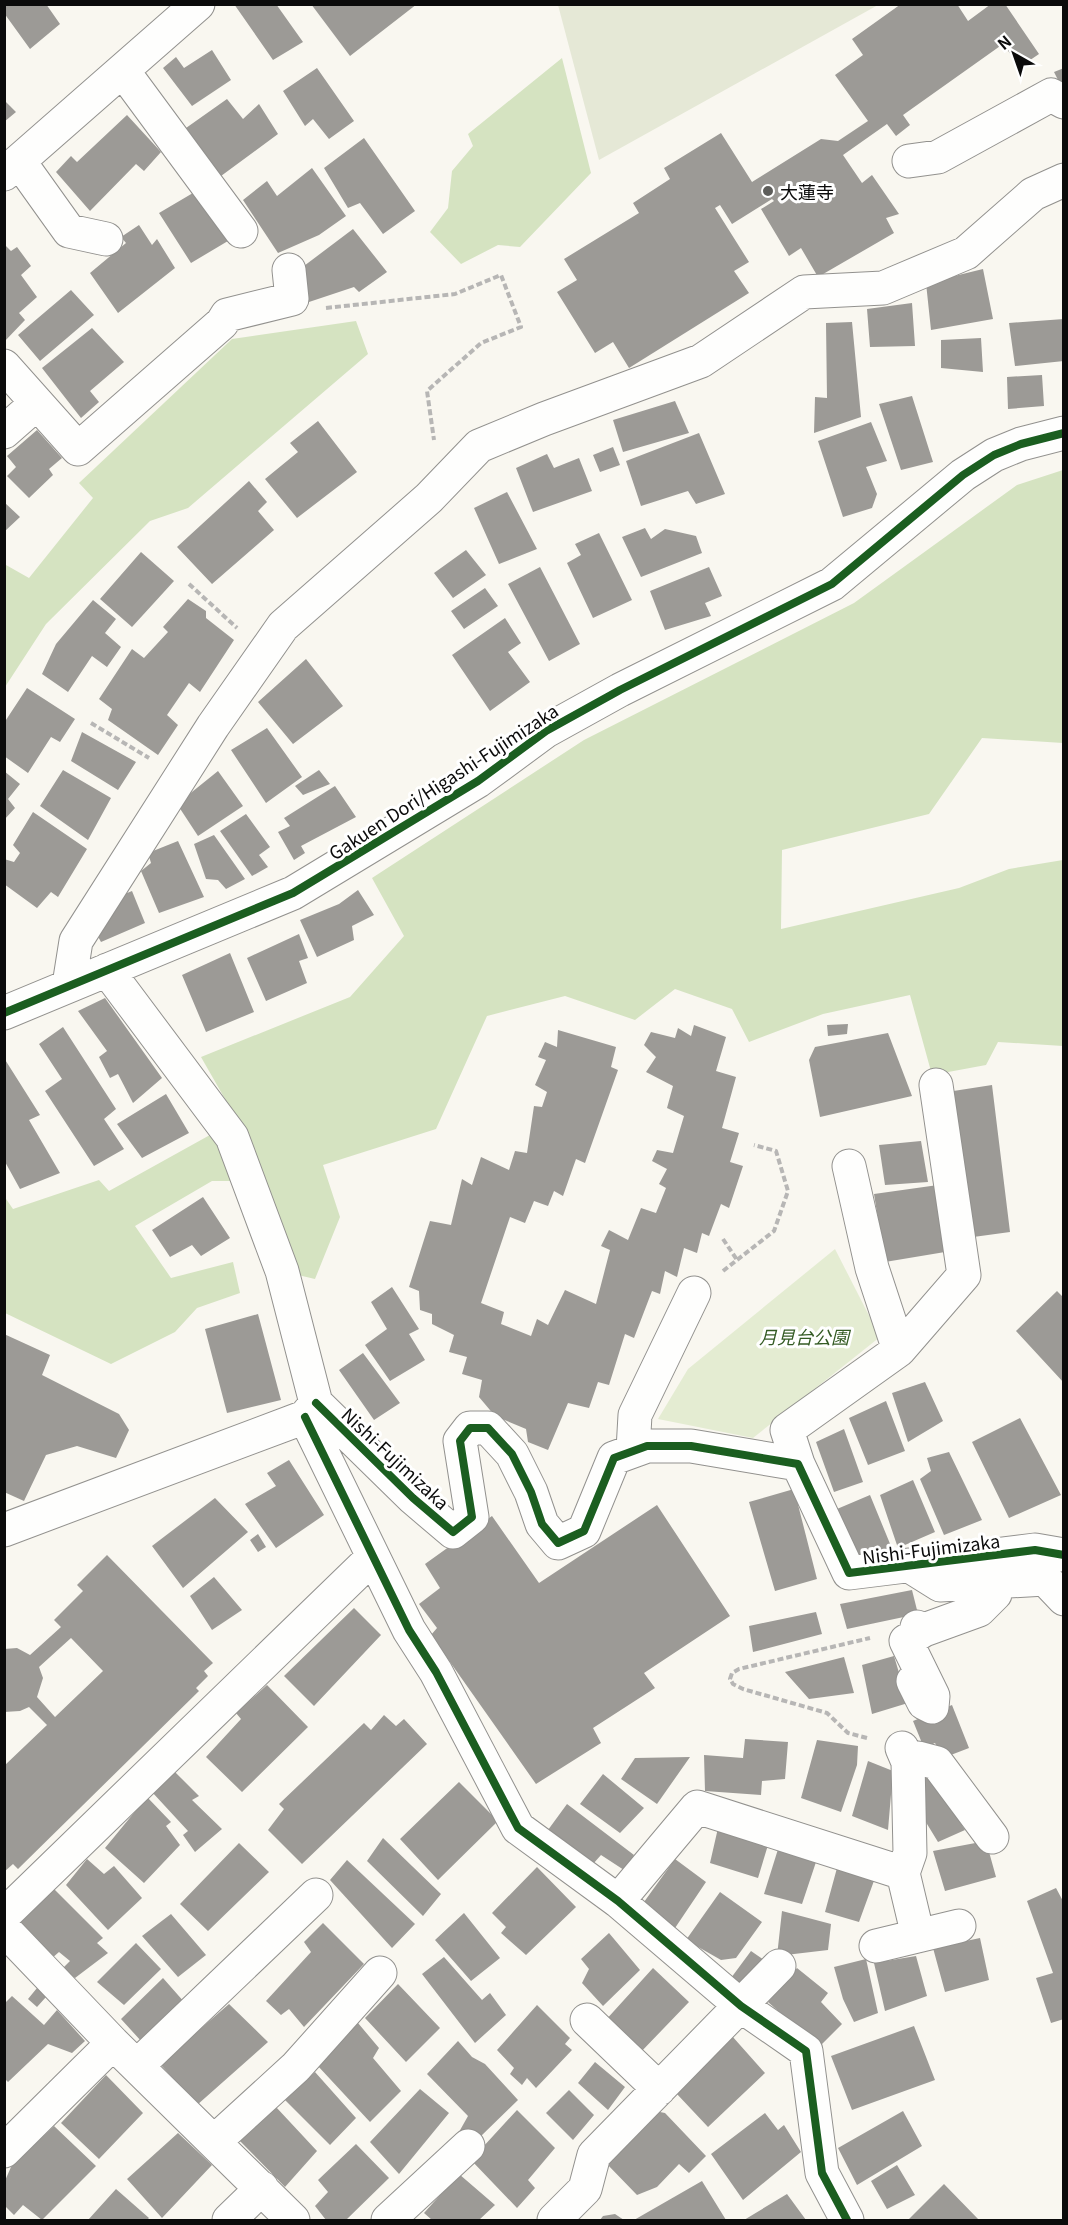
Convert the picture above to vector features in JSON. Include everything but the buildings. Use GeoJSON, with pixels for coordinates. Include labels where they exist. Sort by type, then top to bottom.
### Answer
{"type":"FeatureCollection","features":[{"type":"Feature","properties":{"kind":"street"},"geometry":{"type":"LineString","coordinates":[[106,239],[69,231],[12,168],[198,4]]}},
{"type":"Feature","properties":{"kind":"street"},"geometry":{"type":"LineString","coordinates":[[123,71],[241,231]]}},
{"type":"Feature","properties":{"kind":"street"},"geometry":{"type":"LineString","coordinates":[[909,161],[938,157],[1051,95],[1064,102]]}},
{"type":"Feature","properties":{"kind":"street"},"geometry":{"type":"LineString","coordinates":[[69,985],[76,941],[213,726],[283,626],[441,485],[479,446],[544,419],[701,361],[804,292],[883,288],[966,253],[1033,194],[1064,180]]}},
{"type":"Feature","properties":{"kind":"street"},"geometry":{"type":"LineString","coordinates":[[4,366],[78,449],[222,323],[227,315],[292,298],[289,270]]}},
{"type":"Feature","properties":{"kind":"street"},"geometry":{"type":"LineString","coordinates":[[4,432],[37,403]]}},
{"type":"Feature","properties":{"kind":"street","name":"Gakuen Dori/Higashi-Fujimizaka"},"geometry":{"type":"LineString","coordinates":[[4,1013],[293,893],[478,781],[546,731],[620,690],[832,584],[963,474],[994,455],[1020,444],[1064,434]]}},
{"type":"Feature","properties":{"kind":"street"},"geometry":{"type":"LineString","coordinates":[[107,970],[232,1137],[282,1271],[311,1410],[373,1557],[409,1630],[436,1672],[518,1828],[618,1901],[741,2006],[806,2051],[822,2173],[847,2220]]}},
{"type":"Feature","properties":{"kind":"street"},"geometry":{"type":"LineString","coordinates":[[798,1464],[787,1430],[899,1350],[964,1275],[936,1085]]}},
{"type":"Feature","properties":{"kind":"street"},"geometry":{"type":"LineString","coordinates":[[849,1166],[872,1268],[899,1350]]}},
{"type":"Feature","properties":{"kind":"street"},"geometry":{"type":"LineString","coordinates":[[633,1450],[635,1415],[694,1293]]}},
{"type":"Feature","properties":{"kind":"street"},"geometry":{"type":"LineString","coordinates":[[4,1530],[311,1410]]}},
{"type":"Feature","properties":{"kind":"street","name":"Nishi-Fujimizaka"},"geometry":{"type":"LineString","coordinates":[[311,1410],[453,1532],[472,1517],[460,1441],[470,1428],[488,1428],[512,1454],[531,1492],[542,1524],[558,1544],[584,1531],[614,1458],[647,1446],[691,1446],[798,1464],[849,1573],[1035,1550],[1064,1555]]}},
{"type":"Feature","properties":{"kind":"street"},"geometry":{"type":"LineString","coordinates":[[4,1915],[373,1557]]}},
{"type":"Feature","properties":{"kind":"street"},"geometry":{"type":"LineString","coordinates":[[908,1565],[940,1585],[1045,1579],[1064,1599]]}},
{"type":"Feature","properties":{"kind":"street"},"geometry":{"type":"LineString","coordinates":[[913,1681],[924,1703],[932,1707],[933,1696],[906,1641],[920,1628],[979,1610],[995,1594],[993,1582]]}},
{"type":"Feature","properties":{"kind":"street"},"geometry":{"type":"LineString","coordinates":[[918,1936],[903,1873],[910,1853],[905,1755],[937,1763],[992,1837]]}},
{"type":"Feature","properties":{"kind":"street"},"geometry":{"type":"LineString","coordinates":[[618,1901],[697,1807],[903,1873]]}},
{"type":"Feature","properties":{"kind":"street"},"geometry":{"type":"LineString","coordinates":[[137,2066],[316,1895]]}},
{"type":"Feature","properties":{"kind":"street"},"geometry":{"type":"LineString","coordinates":[[876,1946],[959,1926]]}},
{"type":"Feature","properties":{"kind":"street"},"geometry":{"type":"LineString","coordinates":[[4,1929],[113,2043],[293,2220]]}},
{"type":"Feature","properties":{"kind":"street"},"geometry":{"type":"LineString","coordinates":[[554,2220],[585,2189],[594,2155],[779,1966]]}},
{"type":"Feature","properties":{"kind":"street"},"geometry":{"type":"LineString","coordinates":[[215,2141],[296,2067],[380,1973]]}},
{"type":"Feature","properties":{"kind":"street"},"geometry":{"type":"LineString","coordinates":[[587,2020],[659,2089]]}},
{"type":"Feature","properties":{"kind":"street"},"geometry":{"type":"LineString","coordinates":[[4,2151],[113,2043]]}},
{"type":"Feature","properties":{"kind":"street"},"geometry":{"type":"LineString","coordinates":[[388,2220],[468,2146]]}},
{"type":"Feature","properties":{"kind":"street"},"geometry":{"type":"LineString","coordinates":[[229,2220],[262,2188]]}},
{"type":"Feature","properties":{"kind":"path"},"geometry":{"type":"LineString","coordinates":[[321,309],[455,294],[501,274],[521,327],[481,343],[427,391],[441,485]]}},
{"type":"Feature","properties":{"kind":"path"},"geometry":{"type":"LineString","coordinates":[[189,584],[264,653]]}},
{"type":"Feature","properties":{"kind":"path"},"geometry":{"type":"LineString","coordinates":[[91,723],[143,752],[177,783]]}},
{"type":"Feature","properties":{"kind":"path"},"geometry":{"type":"LineString","coordinates":[[694,1293],[774,1231],[788,1191],[776,1151],[754,1145]]}},
{"type":"Feature","properties":{"kind":"path"},"geometry":{"type":"LineString","coordinates":[[723,1239],[737,1260]]}},
{"type":"Feature","properties":{"kind":"path"},"geometry":{"type":"LineString","coordinates":[[905,1755],[848,1733],[827,1713],[743,1689],[733,1684],[730,1679],[732,1673],[739,1669],[920,1628]]}},
{"type":"Feature","properties":{"kind":"green space"},"geometry":{"type":"Polygon","coordinates":[[[558,4],[878,5],[599,160],[558,4]]]}},
{"type":"Feature","properties":{"kind":"green space"},"geometry":{"type":"Polygon","coordinates":[[[562,58],[591,173],[520,247],[498,245],[461,264],[430,232],[448,208],[452,171],[473,146],[468,134],[562,58]]]}},
{"type":"Feature","properties":{"kind":"green space"},"geometry":{"type":"Polygon","coordinates":[[[356,321],[368,354],[188,508],[150,521],[46,624],[5,687],[5,566],[29,578],[93,498],[79,483],[232,339],[356,321]]]}},
{"type":"Feature","properties":{"kind":"green space"},"geometry":{"type":"Polygon","coordinates":[[[1063,470],[1063,743],[982,738],[929,814],[782,850],[781,929],[959,888],[1009,869],[1063,860],[1063,1046],[998,1042],[986,1065],[932,1075],[910,995],[823,1014],[749,1042],[732,1009],[675,989],[635,1020],[565,996],[487,1016],[436,1129],[323,1165],[340,1217],[315,1279],[298,1275],[263,1181],[212,1181],[135,1226],[171,1278],[233,1262],[240,1293],[197,1308],[175,1332],[111,1364],[5,1313],[4,1196],[13,1209],[99,1180],[109,1191],[237,1120],[201,1057],[350,997],[404,936],[372,878],[584,740],[854,603],[1017,485],[1063,470]]]}},
{"type":"Feature","properties":{"kind":"green space","name":"月見台公園"},"geometry":{"type":"Polygon","coordinates":[[[835,1249],[880,1337],[753,1438],[658,1419],[688,1369],[835,1249]]]}},
{"type":"Feature","properties":{"kind":"cycle path"},"geometry":{"type":"LineString","coordinates":[[4,1013],[293,893],[478,781],[546,731],[620,690],[832,584],[963,475],[994,455],[1021,444],[1064,433]]}},
{"type":"Feature","properties":{"kind":"cycle path"},"geometry":{"type":"LineString","coordinates":[[316,1403],[413,1498],[453,1532],[472,1517],[460,1441],[470,1428],[488,1428],[512,1454],[531,1492],[542,1524],[558,1543],[584,1531],[614,1458],[647,1446],[691,1446],[798,1464],[849,1573],[1035,1550],[1064,1555]]}},
{"type":"Feature","properties":{"kind":"cycle path"},"geometry":{"type":"LineString","coordinates":[[305,1417],[409,1630],[436,1672],[518,1828],[618,1901],[741,2006],[806,2051],[822,2173],[847,2220]]}},
{"type":"Feature","properties":{"kind":"place","name":"大蓮寺"},"geometry":{"type":"Point","coordinates":[768,191]}}]}
